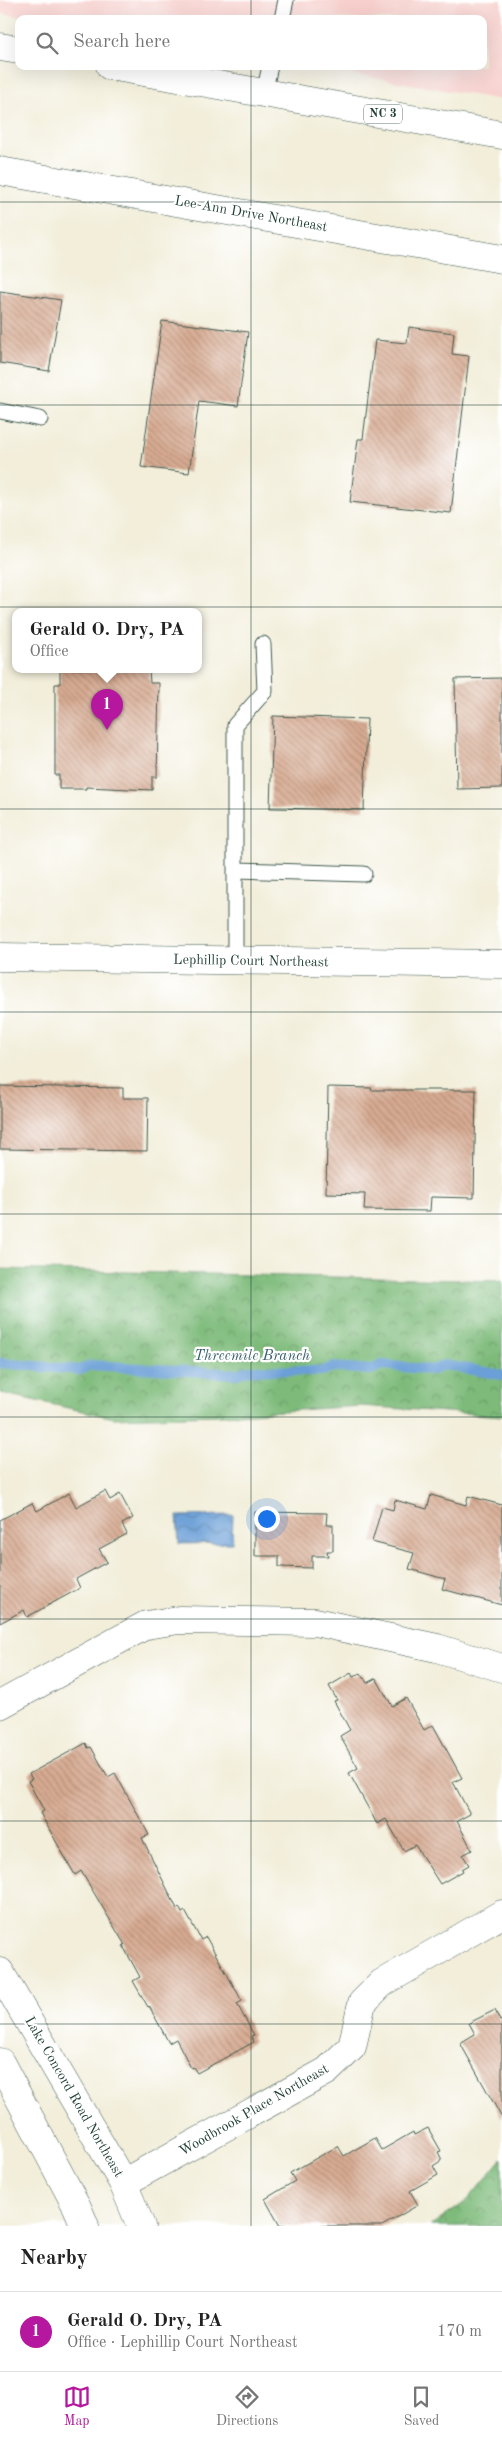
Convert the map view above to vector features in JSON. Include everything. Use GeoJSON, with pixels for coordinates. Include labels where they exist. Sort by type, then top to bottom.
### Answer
{"type":"FeatureCollection","features":[{"type":"Feature","properties":{"kind":"street"},"geometry":{"type":"LineString","coordinates":[[0,47],[15,49]]}},
{"type":"Feature","properties":{"kind":"street","name":"NC 3"},"geometry":{"type":"LineString","coordinates":[[133,70],[502,135]]}},
{"type":"Feature","properties":{"kind":"street","name":"Lee-Ann Drive Northeast"},"geometry":{"type":"LineString","coordinates":[[0,171],[502,258]]}},
{"type":"Feature","properties":{"kind":"street","name":"Lephillip Court Northeast"},"geometry":{"type":"LineString","coordinates":[[0,957],[502,964]]}},
{"type":"Feature","properties":{"kind":"street"},"geometry":{"type":"LineString","coordinates":[[0,1705],[146,1625],[179,1620],[315,1622],[437,1648],[502,1668]]}},
{"type":"Feature","properties":{"kind":"street","name":"Woodbrook Place Northeast"},"geometry":{"type":"LineString","coordinates":[[123,2183],[327,2071],[352,2047],[362,2003],[382,1983],[502,1914]]}},
{"type":"Feature","properties":{"kind":"street","name":"Lake Concord Road Northeast"},"geometry":{"type":"LineString","coordinates":[[0,1972],[123,2183],[142,2226]]}},
{"type":"Feature","properties":{"kind":"street"},"geometry":{"type":"LineString","coordinates":[[0,2062],[73,2198],[85,2226]]}},
{"type":"Feature","properties":{"kind":"lane"},"geometry":{"type":"LineString","coordinates":[[283,15],[286,0]]}},
{"type":"Feature","properties":{"kind":"lane"},"geometry":{"type":"LineString","coordinates":[[264,93],[269,70]]}},
{"type":"Feature","properties":{"kind":"lane"},"geometry":{"type":"LineString","coordinates":[[0,411],[40,419]]}},
{"type":"Feature","properties":{"kind":"lane"},"geometry":{"type":"LineString","coordinates":[[235,960],[235,725],[265,691],[263,644]]}},
{"type":"Feature","properties":{"kind":"lane"},"geometry":{"type":"LineString","coordinates":[[236,870],[364,874]]}},
{"type":"Feature","properties":{"kind":"shaded area"},"geometry":{"type":"Polygon","coordinates":[[[0,0],[502,0],[502,100],[330,70],[487,70],[487,15],[15,16],[0,13],[0,0]]]}},
{"type":"Feature","properties":{"kind":"green space"},"geometry":{"type":"Polygon","coordinates":[[[0,1269],[502,1281],[502,1416],[361,1406],[221,1415],[114,1418],[0,1393],[0,1269]]]}},
{"type":"Feature","properties":{"kind":"green space"},"geometry":{"type":"Polygon","coordinates":[[[502,2159],[502,2226],[431,2226],[467,2201],[502,2159]]]}},
{"type":"Feature","properties":{"kind":"water"},"geometry":{"type":"Polygon","coordinates":[[[233,1515],[232,1543],[179,1544],[177,1516],[233,1515]]]}},
{"type":"Feature","properties":{"kind":"building"},"geometry":{"type":"Polygon","coordinates":[[[0,291],[61,300],[49,371],[0,363],[0,291]]]}},
{"type":"Feature","properties":{"kind":"building"},"geometry":{"type":"Polygon","coordinates":[[[162,321],[248,332],[238,406],[199,401],[189,473],[141,467],[162,321]]]}},
{"type":"Feature","properties":{"kind":"building"},"geometry":{"type":"Polygon","coordinates":[[[409,327],[454,333],[452,354],[469,356],[451,513],[350,502],[358,439],[363,439],[375,340],[407,343],[409,327]]]}},
{"type":"Feature","properties":{"kind":"building"},"geometry":{"type":"Polygon","coordinates":[[[60,673],[149,673],[150,683],[159,683],[157,777],[152,777],[152,790],[86,787],[86,789],[59,789],[59,775],[55,775],[55,684],[60,684],[60,673]]]}},
{"type":"Feature","properties":{"kind":"building"},"geometry":{"type":"Polygon","coordinates":[[[502,678],[502,788],[457,789],[455,679],[502,678]]]}},
{"type":"Feature","properties":{"kind":"building"},"geometry":{"type":"Polygon","coordinates":[[[273,716],[367,719],[364,810],[270,808],[273,716]]]}},
{"type":"Feature","properties":{"kind":"building"},"geometry":{"type":"Polygon","coordinates":[[[0,1086],[123,1088],[123,1098],[148,1098],[147,1151],[0,1149],[0,1086]]]}},
{"type":"Feature","properties":{"kind":"building"},"geometry":{"type":"Polygon","coordinates":[[[328,1087],[372,1088],[371,1090],[476,1090],[474,1198],[431,1197],[430,1211],[364,1210],[365,1194],[326,1193],[328,1087]]]}},
{"type":"Feature","properties":{"kind":"building"},"geometry":{"type":"Polygon","coordinates":[[[105,1491],[110,1500],[120,1494],[133,1518],[122,1524],[127,1534],[99,1549],[107,1562],[76,1579],[80,1588],[27,1617],[24,1610],[0,1623],[0,1520],[32,1503],[37,1511],[69,1493],[76,1507],[105,1491]]]}},
{"type":"Feature","properties":{"kind":"building"},"geometry":{"type":"Polygon","coordinates":[[[431,1495],[466,1505],[468,1496],[502,1505],[502,1605],[442,1589],[445,1579],[409,1569],[414,1553],[372,1542],[382,1507],[393,1510],[395,1500],[427,1509],[431,1495]]]}},
{"type":"Feature","properties":{"kind":"building"},"geometry":{"type":"Polygon","coordinates":[[[255,1512],[327,1513],[326,1525],[333,1525],[333,1551],[327,1551],[328,1556],[312,1556],[312,1568],[279,1567],[279,1556],[255,1556],[255,1512]]]}},
{"type":"Feature","properties":{"kind":"building"},"geometry":{"type":"Polygon","coordinates":[[[351,1673],[353,1677],[361,1673],[367,1683],[376,1678],[392,1706],[406,1698],[424,1730],[433,1725],[462,1778],[453,1782],[470,1814],[457,1821],[472,1850],[463,1855],[469,1865],[462,1869],[463,1871],[440,1884],[415,1845],[404,1851],[386,1819],[377,1824],[349,1773],[358,1768],[340,1736],[350,1730],[334,1701],[337,1700],[329,1686],[351,1673]]]}},
{"type":"Feature","properties":{"kind":"building"},"geometry":{"type":"Polygon","coordinates":[[[86,1743],[88,1748],[91,1747],[108,1777],[115,1773],[149,1835],[142,1838],[177,1909],[179,1907],[182,1913],[185,1911],[201,1940],[206,1937],[242,2001],[237,2004],[254,2035],[251,2036],[254,2042],[197,2073],[193,2067],[191,2068],[176,2039],[169,2043],[148,2007],[133,1981],[140,1977],[123,1946],[125,1945],[81,1871],[75,1875],[40,1813],[44,1811],[28,1781],[32,1779],[29,1774],[86,1743]]]}},
{"type":"Feature","properties":{"kind":"building"},"geometry":{"type":"Polygon","coordinates":[[[495,2010],[500,2021],[502,2020],[502,2118],[460,2043],[475,2034],[469,2023],[495,2010]]]}},
{"type":"Feature","properties":{"kind":"building"},"geometry":{"type":"Polygon","coordinates":[[[428,2128],[441,2151],[438,2152],[442,2160],[433,2166],[438,2175],[410,2191],[418,2205],[382,2226],[280,2226],[265,2199],[295,2181],[290,2173],[338,2146],[344,2156],[375,2138],[382,2150],[413,2132],[414,2135],[428,2128]]]}},
{"type":"Feature","properties":{"kind":"waterway","name":"Threemile Branch"},"geometry":{"type":"LineString","coordinates":[[0,1363],[80,1370],[91,1365],[237,1374],[248,1370],[322,1371],[333,1367],[371,1370],[382,1365],[433,1370],[444,1365],[502,1375]]}},
{"type":"Feature","properties":{"kind":"place","name":"Gerald O. Dry, PA"},"geometry":{"type":"Point","coordinates":[107,730]}}]}
